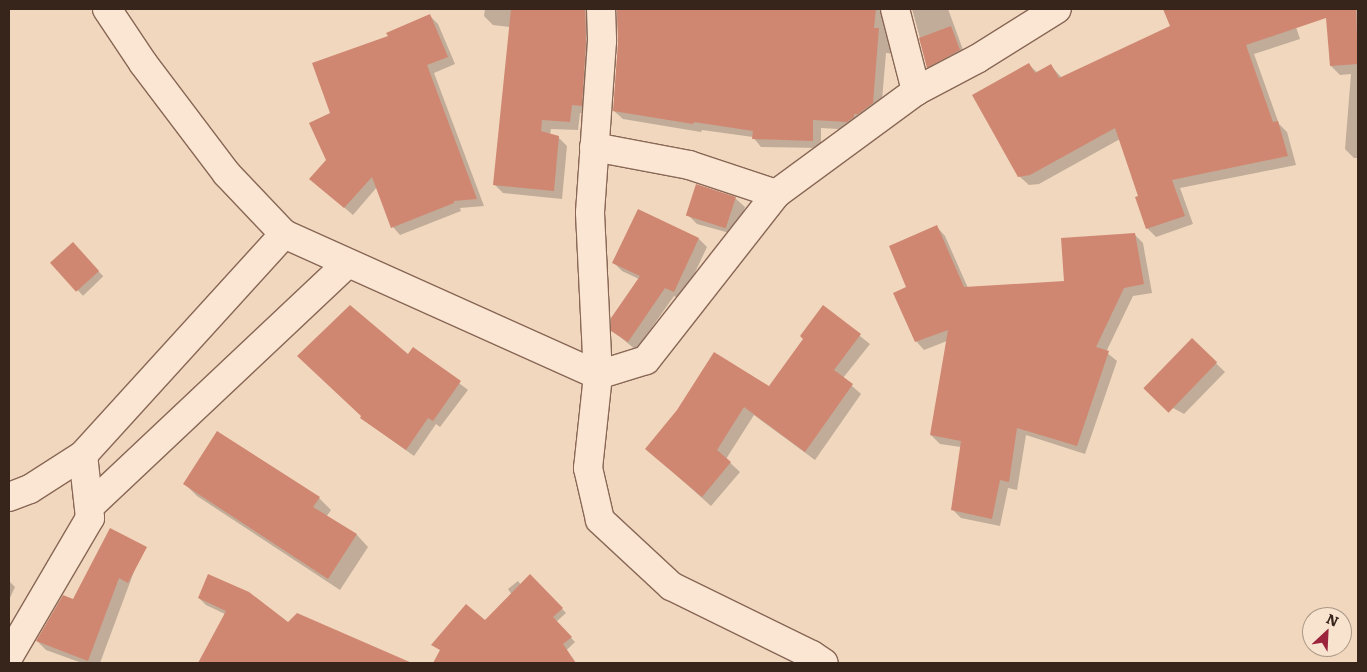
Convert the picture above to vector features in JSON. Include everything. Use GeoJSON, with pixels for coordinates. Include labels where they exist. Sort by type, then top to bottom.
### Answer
{"type":"FeatureCollection","features":[{"type":"Feature","properties":{"kind":"street"},"geometry":{"type":"LineString","coordinates":[[107,9],[143,63],[227,174],[284,234],[598,375],[646,360],[776,194],[916,91],[977,59],[1057,9]]}},
{"type":"Feature","properties":{"kind":"street"},"geometry":{"type":"LineString","coordinates":[[601,9],[602,41],[590,213],[598,375],[588,468],[600,520],[671,586],[812,655],[824,663]]}},
{"type":"Feature","properties":{"kind":"street"},"geometry":{"type":"LineString","coordinates":[[895,9],[916,91]]}},
{"type":"Feature","properties":{"kind":"street"},"geometry":{"type":"LineString","coordinates":[[594,147],[689,165],[776,194]]}},
{"type":"Feature","properties":{"kind":"street"},"geometry":{"type":"LineString","coordinates":[[9,497],[30,489],[83,455],[284,234]]}},
{"type":"Feature","properties":{"kind":"street"},"geometry":{"type":"LineString","coordinates":[[90,506],[348,264]]}},
{"type":"Feature","properties":{"kind":"street"},"geometry":{"type":"LineString","coordinates":[[9,656],[90,518],[83,455]]}},
{"type":"Feature","properties":{"kind":"building"},"geometry":{"type":"Polygon","coordinates":[[[511,9],[585,9],[586,41],[582,106],[572,105],[570,122],[542,120],[541,131],[559,136],[554,191],[493,185],[511,9]]]}},
{"type":"Feature","properties":{"kind":"building"},"geometry":{"type":"Polygon","coordinates":[[[617,9],[876,9],[874,28],[879,28],[873,103],[858,114],[854,114],[854,117],[847,122],[813,120],[813,141],[752,139],[753,131],[694,122],[693,124],[613,111],[618,42],[617,9]]]}},
{"type":"Feature","properties":{"kind":"building"},"geometry":{"type":"Polygon","coordinates":[[[1163,9],[1356,9],[1358,64],[1330,66],[1326,18],[1246,45],[1273,122],[1278,121],[1288,156],[1172,180],[1185,216],[1146,229],[1135,197],[1138,196],[1115,128],[1030,175],[1018,177],[972,95],[1029,63],[1035,73],[1051,64],[1059,78],[1170,26],[1163,9]]]}},
{"type":"Feature","properties":{"kind":"building"},"geometry":{"type":"Polygon","coordinates":[[[430,14],[448,57],[427,65],[477,199],[454,201],[454,203],[391,228],[372,177],[344,208],[309,179],[326,160],[309,123],[330,113],[312,63],[388,36],[386,33],[430,14]]]}},
{"type":"Feature","properties":{"kind":"building"},"geometry":{"type":"Polygon","coordinates":[[[951,26],[960,50],[927,68],[919,38],[951,26]]]}},
{"type":"Feature","properties":{"kind":"building"},"geometry":{"type":"Polygon","coordinates":[[[696,184],[736,197],[726,228],[686,215],[696,184]]]}},
{"type":"Feature","properties":{"kind":"building"},"geometry":{"type":"Polygon","coordinates":[[[638,209],[699,238],[674,292],[665,288],[628,342],[611,331],[611,318],[640,276],[612,263],[638,209]]]}},
{"type":"Feature","properties":{"kind":"building"},"geometry":{"type":"Polygon","coordinates":[[[937,225],[964,287],[1064,281],[1061,238],[1135,233],[1144,284],[1124,288],[1096,347],[1109,351],[1077,446],[1017,428],[1009,482],[1000,480],[992,519],[951,510],[961,441],[930,435],[948,330],[915,342],[893,293],[906,287],[889,246],[937,225]]]}},
{"type":"Feature","properties":{"kind":"building"},"geometry":{"type":"Polygon","coordinates":[[[73,242],[99,271],[76,292],[50,263],[73,242]]]}},
{"type":"Feature","properties":{"kind":"building"},"geometry":{"type":"Polygon","coordinates":[[[350,305],[408,354],[413,347],[461,381],[433,421],[428,418],[406,450],[360,418],[361,416],[297,356],[350,305]]]}},
{"type":"Feature","properties":{"kind":"building"},"geometry":{"type":"Polygon","coordinates":[[[823,305],[861,334],[834,370],[853,384],[805,452],[744,407],[717,450],[731,462],[702,497],[645,449],[677,410],[714,352],[769,386],[803,339],[800,336],[823,305]]]}},
{"type":"Feature","properties":{"kind":"building"},"geometry":{"type":"Polygon","coordinates":[[[1192,338],[1217,362],[1169,413],[1143,388],[1192,338]]]}},
{"type":"Feature","properties":{"kind":"building"},"geometry":{"type":"Polygon","coordinates":[[[217,431],[320,497],[313,507],[357,534],[328,579],[183,484],[217,431]]]}},
{"type":"Feature","properties":{"kind":"building"},"geometry":{"type":"Polygon","coordinates":[[[110,528],[147,547],[128,583],[119,578],[88,661],[36,641],[63,595],[73,599],[110,528]]]}},
{"type":"Feature","properties":{"kind":"building"},"geometry":{"type":"Polygon","coordinates":[[[208,574],[249,592],[288,622],[297,613],[412,663],[198,663],[226,611],[198,598],[208,574]]]}},
{"type":"Feature","properties":{"kind":"building"},"geometry":{"type":"Polygon","coordinates":[[[530,574],[563,608],[553,617],[572,637],[563,644],[576,663],[433,663],[440,650],[431,645],[466,604],[485,620],[530,574]]]}}]}
